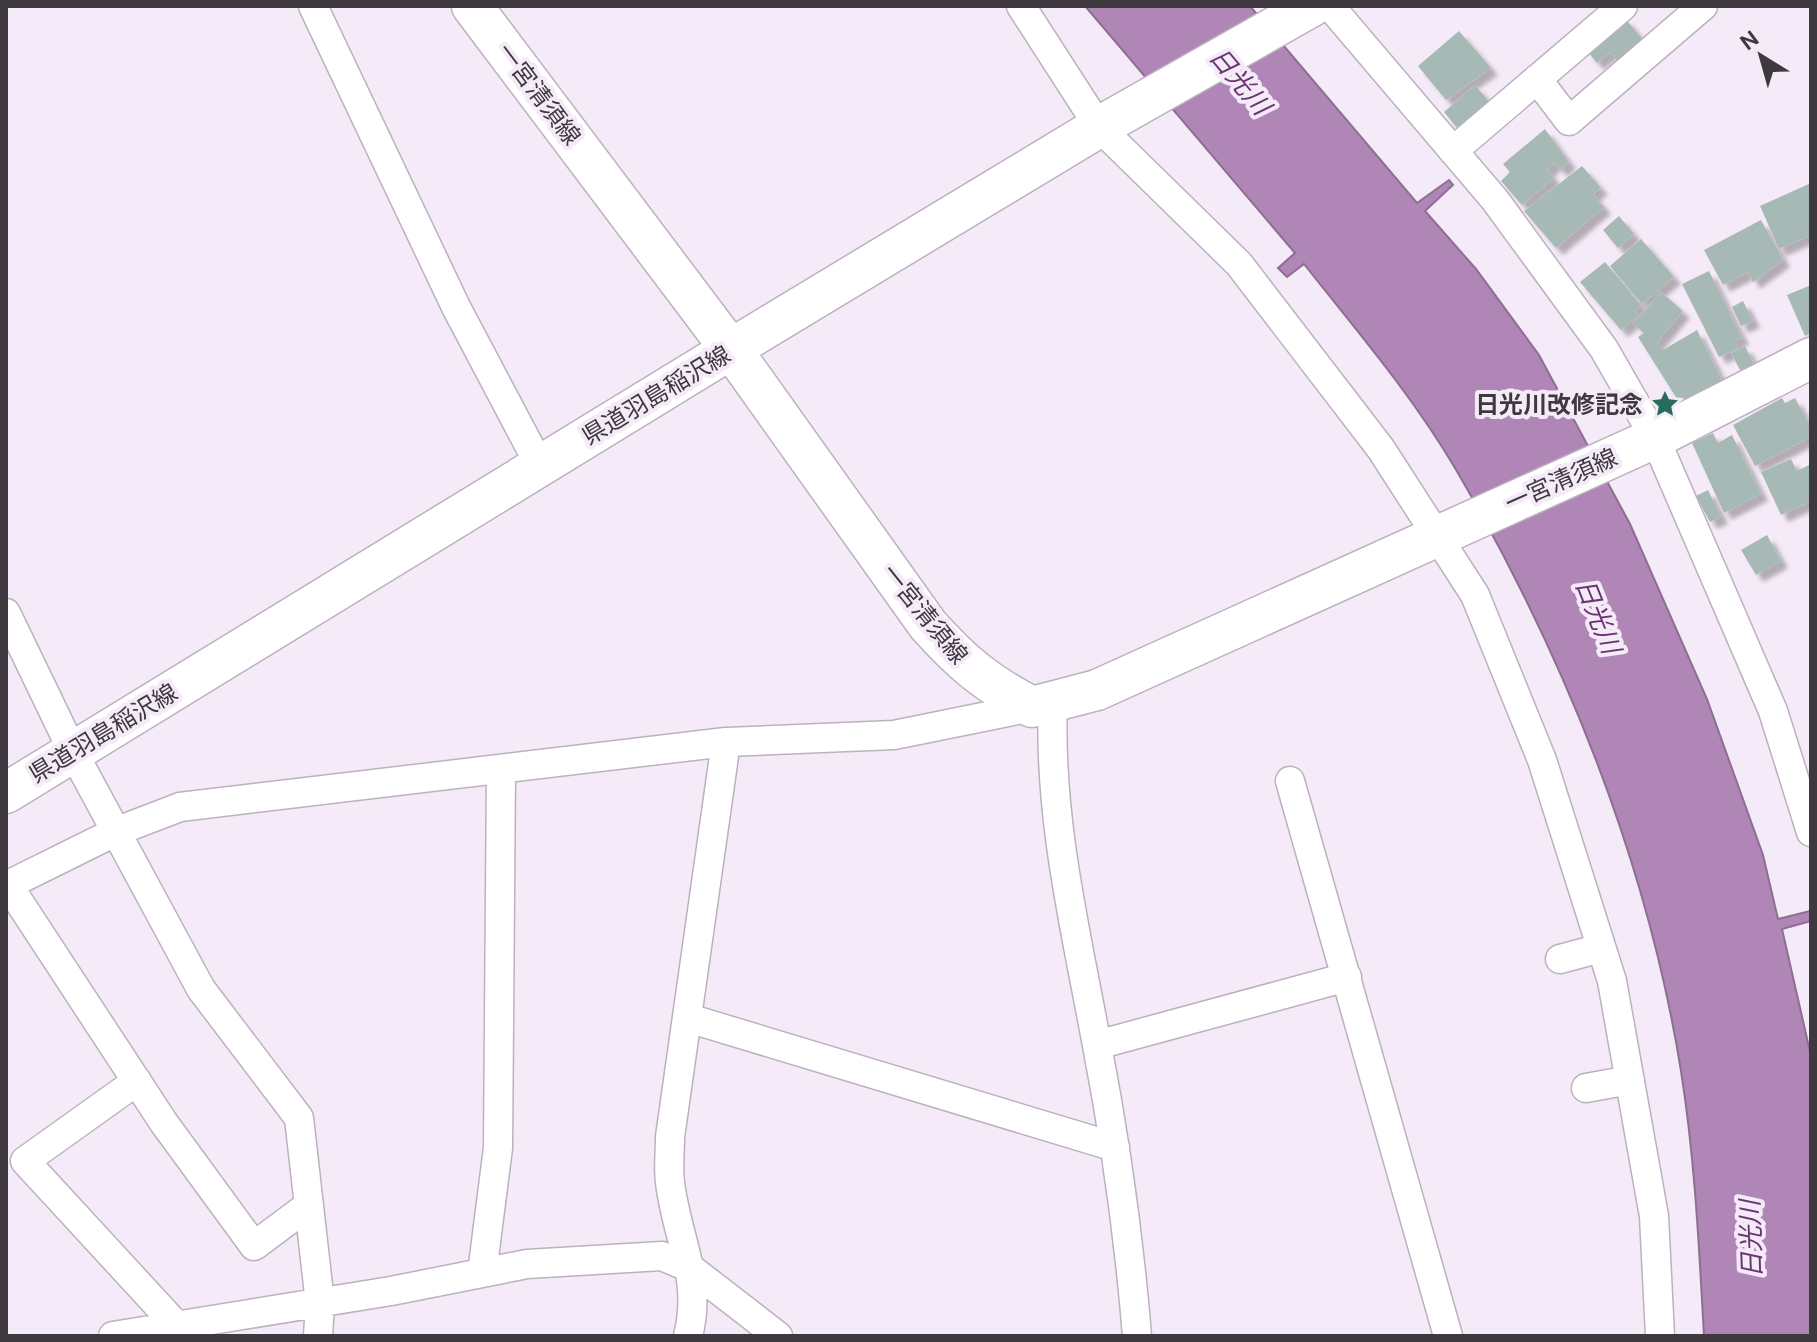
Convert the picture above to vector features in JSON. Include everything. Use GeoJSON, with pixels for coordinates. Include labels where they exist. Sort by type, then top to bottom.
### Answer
{"type":"FeatureCollection","features":[{"type":"Feature","properties":{"kind":"main road","name":"一宮清須線"},"geometry":{"type":"LineString","coordinates":[[472,6],[731,349],[928,625],[960,662],[989,685],[1042,704],[1097,690],[1655,438],[1811,358]]}},
{"type":"Feature","properties":{"kind":"main road","name":"県道羽島稲沢線"},"geometry":{"type":"LineString","coordinates":[[6,793],[731,349],[1109,122],[1316,7]]}},
{"type":"Feature","properties":{"kind":"street"},"geometry":{"type":"LineString","coordinates":[[313,6],[456,307],[540,466]]}},
{"type":"Feature","properties":{"kind":"street"},"geometry":{"type":"LineString","coordinates":[[1021,6],[1109,122],[1239,264],[1381,449],[1475,595],[1542,760],[1612,981],[1654,1216],[1660,1336]]}},
{"type":"Feature","properties":{"kind":"street"},"geometry":{"type":"LineString","coordinates":[[1453,151],[1623,6]]}},
{"type":"Feature","properties":{"kind":"street"},"geometry":{"type":"LineString","coordinates":[[1537,79],[1569,121],[1703,6]]}},
{"type":"Feature","properties":{"kind":"street"},"geometry":{"type":"LineString","coordinates":[[1316,7],[1453,151],[1495,200],[1604,349],[1655,438],[1773,711],[1811,832]]}},
{"type":"Feature","properties":{"kind":"street"},"geometry":{"type":"LineString","coordinates":[[6,613],[73,752],[201,989],[299,1118],[320,1303],[318,1336]]}},
{"type":"Feature","properties":{"kind":"street"},"geometry":{"type":"LineString","coordinates":[[309,1205],[254,1246],[137,1081],[7,885],[115,832],[180,807],[726,742],[894,735],[1042,704],[1061,858],[1128,1222],[1137,1336]]}},
{"type":"Feature","properties":{"kind":"street"},"geometry":{"type":"LineString","coordinates":[[688,1336],[695,1308],[690,1268],[669,1181],[670,1137],[726,742]]}},
{"type":"Feature","properties":{"kind":"street"},"geometry":{"type":"LineString","coordinates":[[482,1273],[498,1148],[501,769]]}},
{"type":"Feature","properties":{"kind":"street"},"geometry":{"type":"LineString","coordinates":[[1290,781],[1448,1336]]}},
{"type":"Feature","properties":{"kind":"street"},"geometry":{"type":"LineString","coordinates":[[1560,959],[1601,948]]}},
{"type":"Feature","properties":{"kind":"street"},"geometry":{"type":"LineString","coordinates":[[1097,1045],[1347,977]]}},
{"type":"Feature","properties":{"kind":"street"},"geometry":{"type":"LineString","coordinates":[[688,1018],[1115,1147]]}},
{"type":"Feature","properties":{"kind":"street"},"geometry":{"type":"LineString","coordinates":[[1586,1088],[1630,1080]]}},
{"type":"Feature","properties":{"kind":"street"},"geometry":{"type":"LineString","coordinates":[[137,1081],[25,1161],[177,1326]]}},
{"type":"Feature","properties":{"kind":"street"},"geometry":{"type":"LineString","coordinates":[[113,1336],[320,1303],[527,1264],[662,1256],[690,1268],[778,1336]]}},
{"type":"Feature","properties":{"kind":"water","name":"日光川"},"geometry":{"type":"Polygon","coordinates":[[[1085,6],[1250,6],[1417,203],[1449,180],[1453,185],[1425,211],[1476,269],[1539,355],[1630,524],[1707,699],[1763,855],[1778,919],[1810,911],[1811,921],[1782,929],[1811,1056],[1811,1336],[1704,1336],[1686,1104],[1666,992],[1647,913],[1596,759],[1531,610],[1494,538],[1438,441],[1383,363],[1304,264],[1287,277],[1278,268],[1295,253],[1085,6]]]}},
{"type":"Feature","properties":{"kind":"building"},"geometry":{"type":"Polygon","coordinates":[[[1625,18],[1643,40],[1618,62],[1610,52],[1597,63],[1587,51],[1625,18]]]}},
{"type":"Feature","properties":{"kind":"building"},"geometry":{"type":"Polygon","coordinates":[[[1459,31],[1491,68],[1446,100],[1418,66],[1459,31]]]}},
{"type":"Feature","properties":{"kind":"building"},"geometry":{"type":"Polygon","coordinates":[[[1475,85],[1494,108],[1462,134],[1444,112],[1475,85]]]}},
{"type":"Feature","properties":{"kind":"building"},"geometry":{"type":"Polygon","coordinates":[[[1545,129],[1569,162],[1560,170],[1555,163],[1547,170],[1554,178],[1522,205],[1501,181],[1510,172],[1503,164],[1545,129]]]}},
{"type":"Feature","properties":{"kind":"building"},"geometry":{"type":"Polygon","coordinates":[[[1582,166],[1601,188],[1593,194],[1604,207],[1556,248],[1524,211],[1582,166]]]}},
{"type":"Feature","properties":{"kind":"building"},"geometry":{"type":"Polygon","coordinates":[[[1811,183],[1811,235],[1779,249],[1760,206],[1811,183]]]}},
{"type":"Feature","properties":{"kind":"building"},"geometry":{"type":"Polygon","coordinates":[[[1619,216],[1634,234],[1618,248],[1603,230],[1619,216]]]}},
{"type":"Feature","properties":{"kind":"building"},"geometry":{"type":"Polygon","coordinates":[[[1761,220],[1783,260],[1753,282],[1748,272],[1723,285],[1704,250],[1761,220]]]}},
{"type":"Feature","properties":{"kind":"building"},"geometry":{"type":"Polygon","coordinates":[[[1641,239],[1674,277],[1642,304],[1610,266],[1641,239]]]}},
{"type":"Feature","properties":{"kind":"building"},"geometry":{"type":"Polygon","coordinates":[[[1605,262],[1641,305],[1635,311],[1639,315],[1621,330],[1580,282],[1605,262]]]}},
{"type":"Feature","properties":{"kind":"building"},"geometry":{"type":"Polygon","coordinates":[[[1709,271],[1742,338],[1735,341],[1738,348],[1719,357],[1682,284],[1709,271]]]}},
{"type":"Feature","properties":{"kind":"building"},"geometry":{"type":"Polygon","coordinates":[[[1811,285],[1811,333],[1805,336],[1787,295],[1811,285]]]}},
{"type":"Feature","properties":{"kind":"building"},"geometry":{"type":"Polygon","coordinates":[[[1661,292],[1683,311],[1657,342],[1663,350],[1697,330],[1722,380],[1679,402],[1638,337],[1644,333],[1633,324],[1661,292]]]}},
{"type":"Feature","properties":{"kind":"building"},"geometry":{"type":"Polygon","coordinates":[[[1743,301],[1753,321],[1741,326],[1732,307],[1743,301]]]}},
{"type":"Feature","properties":{"kind":"building"},"geometry":{"type":"Polygon","coordinates":[[[1745,346],[1754,364],[1740,370],[1731,353],[1745,346]]]}},
{"type":"Feature","properties":{"kind":"building"},"geometry":{"type":"Polygon","coordinates":[[[1782,398],[1785,403],[1795,398],[1811,428],[1811,437],[1755,466],[1733,425],[1782,398]]]}},
{"type":"Feature","properties":{"kind":"building"},"geometry":{"type":"Polygon","coordinates":[[[1713,433],[1718,443],[1732,435],[1761,494],[1724,513],[1692,443],[1713,433]]]}},
{"type":"Feature","properties":{"kind":"building"},"geometry":{"type":"Polygon","coordinates":[[[1791,459],[1797,471],[1811,464],[1811,501],[1781,515],[1761,472],[1791,459]]]}},
{"type":"Feature","properties":{"kind":"building"},"geometry":{"type":"Polygon","coordinates":[[[1708,490],[1721,517],[1710,522],[1696,496],[1708,490]]]}},
{"type":"Feature","properties":{"kind":"building"},"geometry":{"type":"Polygon","coordinates":[[[1767,535],[1781,561],[1756,575],[1741,550],[1767,535]]]}},
{"type":"Feature","properties":{"kind":"place","name":"日光川改修記念"},"geometry":{"type":"Point","coordinates":[1665,404]}}]}
